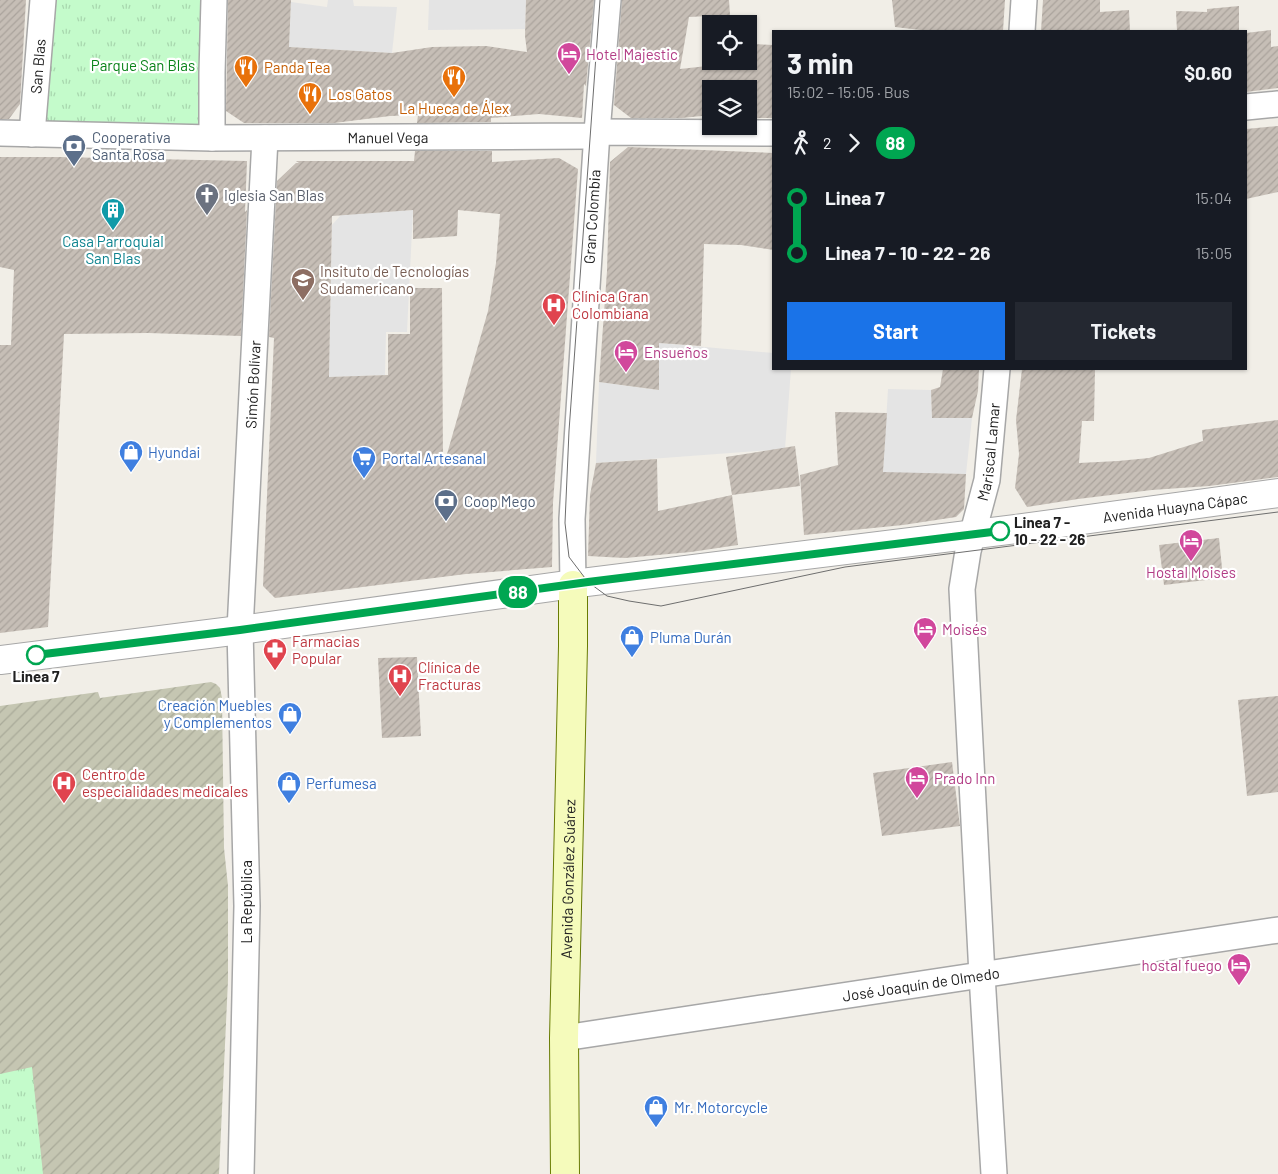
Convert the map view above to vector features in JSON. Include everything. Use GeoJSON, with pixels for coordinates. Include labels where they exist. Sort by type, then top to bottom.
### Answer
{"type":"FeatureCollection","features":[{"type":"Feature","properties":{"kind":"main road","name":"Avenida González Suárez"},"geometry":{"type":"LineString","coordinates":[[565,1174],[564,1038],[573,585]]}},
{"type":"Feature","properties":{"kind":"street","name":"San Blas"},"geometry":{"type":"LineString","coordinates":[[32,134],[42,0]]}},
{"type":"Feature","properties":{"kind":"street"},"geometry":{"type":"LineString","coordinates":[[212,138],[214,0]]}},
{"type":"Feature","properties":{"kind":"street","name":"Gran Colombia"},"geometry":{"type":"LineString","coordinates":[[573,585],[572,519],[608,0]]}},
{"type":"Feature","properties":{"kind":"street"},"geometry":{"type":"LineString","coordinates":[[1022,30],[1024,0]]}},
{"type":"Feature","properties":{"kind":"street"},"geometry":{"type":"LineString","coordinates":[[1247,107],[1278,104]]}},
{"type":"Feature","properties":{"kind":"street","name":"Manuel Vega"},"geometry":{"type":"LineString","coordinates":[[0,133],[265,138],[589,136],[598,132],[772,133]]}},
{"type":"Feature","properties":{"kind":"street","name":"Simón Bolívar"},"geometry":{"type":"LineString","coordinates":[[240,630],[265,138]]}},
{"type":"Feature","properties":{"kind":"street","name":"Mariscal Lamar"},"geometry":{"type":"LineString","coordinates":[[994,1174],[962,589],[968,551],[987,480],[996,370]]}},
{"type":"Feature","properties":{"kind":"street","name":"Avenida Huayna Cápac"},"geometry":{"type":"LineString","coordinates":[[0,660],[1278,493]]}},
{"type":"Feature","properties":{"kind":"street","name":"La República"},"geometry":{"type":"LineString","coordinates":[[240,630],[247,906],[241,1174]]}},
{"type":"Feature","properties":{"kind":"street","name":"José Joaquín de Olmedo"},"geometry":{"type":"LineString","coordinates":[[564,1038],[1278,930]]}},
{"type":"Feature","properties":{"kind":"shaded area"},"geometry":{"type":"Polygon","coordinates":[[[328,0],[353,0],[354,6],[397,7],[392,53],[289,47],[291,2],[327,7],[328,0]]]}},
{"type":"Feature","properties":{"kind":"shaded area"},"geometry":{"type":"Polygon","coordinates":[[[429,0],[526,0],[525,29],[428,30],[429,0]]]}},
{"type":"Feature","properties":{"kind":"shaded area"},"geometry":{"type":"Polygon","coordinates":[[[413,210],[407,332],[386,332],[385,375],[329,377],[332,225],[341,215],[413,210]]]}},
{"type":"Feature","properties":{"kind":"shaded area"},"geometry":{"type":"Polygon","coordinates":[[[659,343],[772,353],[772,370],[791,370],[785,449],[596,463],[599,382],[658,390],[659,343]]]}},
{"type":"Feature","properties":{"kind":"shaded area"},"geometry":{"type":"Polygon","coordinates":[[[888,389],[931,390],[932,418],[972,418],[966,474],[883,473],[888,389]]]}},
{"type":"Feature","properties":{"kind":"shaded area"},"geometry":{"type":"Polygon","coordinates":[[[211,682],[220,688],[222,698],[224,848],[228,886],[228,980],[219,1174],[0,1174],[0,706],[98,692],[100,698],[211,682]]]}},
{"type":"Feature","properties":{"kind":"green space","name":"Parque San Blas"},"geometry":{"type":"Polygon","coordinates":[[[47,0],[209,0],[205,129],[44,127],[47,0]]]}},
{"type":"Feature","properties":{"kind":"green space"},"geometry":{"type":"Polygon","coordinates":[[[32,1067],[43,1174],[0,1174],[0,1074],[32,1067]]]}},
{"type":"Feature","properties":{"kind":"building"},"geometry":{"type":"Polygon","coordinates":[[[0,0],[26,0],[20,104],[9,119],[0,119],[0,0]]]}},
{"type":"Feature","properties":{"kind":"building"},"geometry":{"type":"Polygon","coordinates":[[[228,0],[291,0],[289,47],[392,53],[432,47],[486,46],[527,52],[525,36],[526,0],[594,0],[582,118],[539,114],[491,118],[491,122],[417,123],[418,115],[390,116],[334,123],[244,123],[226,111],[228,0]]]}},
{"type":"Feature","properties":{"kind":"building"},"geometry":{"type":"Polygon","coordinates":[[[622,0],[729,0],[730,15],[689,17],[680,69],[702,67],[702,70],[757,70],[757,44],[772,45],[772,118],[757,118],[757,80],[702,80],[702,116],[631,118],[614,105],[622,0]]]}},
{"type":"Feature","properties":{"kind":"building"},"geometry":{"type":"Polygon","coordinates":[[[892,0],[1005,0],[1003,30],[920,30],[895,27],[892,0]]]}},
{"type":"Feature","properties":{"kind":"building"},"geometry":{"type":"Polygon","coordinates":[[[1043,0],[1100,0],[1100,12],[1129,10],[1130,30],[1041,30],[1043,0]]]}},
{"type":"Feature","properties":{"kind":"building"},"geometry":{"type":"Polygon","coordinates":[[[1239,6],[1239,30],[1177,30],[1176,11],[1207,12],[1207,9],[1239,6]]]}},
{"type":"Feature","properties":{"kind":"building"},"geometry":{"type":"Polygon","coordinates":[[[1271,30],[1271,47],[1278,46],[1278,88],[1247,92],[1247,33],[1271,30]]]}},
{"type":"Feature","properties":{"kind":"building"},"geometry":{"type":"Polygon","coordinates":[[[1278,126],[1278,192],[1247,199],[1247,129],[1278,126]]]}},
{"type":"Feature","properties":{"kind":"building"},"geometry":{"type":"Polygon","coordinates":[[[628,147],[772,153],[772,250],[741,245],[704,244],[701,346],[659,343],[659,390],[599,382],[607,271],[610,162],[628,147]]]}},
{"type":"Feature","properties":{"kind":"building"},"geometry":{"type":"Polygon","coordinates":[[[415,151],[492,151],[492,162],[559,158],[578,169],[553,503],[552,567],[466,574],[275,598],[263,586],[274,338],[269,337],[277,181],[296,163],[299,163],[296,161],[414,161],[415,151]],[[413,210],[332,216],[329,377],[388,375],[388,334],[410,334],[410,288],[442,288],[443,468],[488,311],[496,263],[500,214],[458,210],[457,236],[413,239],[413,210]]]}},
{"type":"Feature","properties":{"kind":"building"},"geometry":{"type":"Polygon","coordinates":[[[0,157],[247,161],[245,212],[247,210],[241,336],[148,333],[64,334],[48,627],[0,633],[0,345],[11,345],[14,270],[0,267],[0,157]]]}},
{"type":"Feature","properties":{"kind":"building"},"geometry":{"type":"Polygon","coordinates":[[[943,370],[979,370],[978,391],[972,418],[932,418],[931,390],[940,387],[943,370]]]}},
{"type":"Feature","properties":{"kind":"building"},"geometry":{"type":"Polygon","coordinates":[[[1022,370],[1095,370],[1094,421],[1082,421],[1079,463],[1149,458],[1203,441],[1202,430],[1278,420],[1278,477],[1209,486],[1152,490],[1027,507],[1015,488],[1019,454],[1016,420],[1022,370]]]}},
{"type":"Feature","properties":{"kind":"building"},"geometry":{"type":"Polygon","coordinates":[[[835,412],[887,413],[883,472],[966,474],[964,509],[956,517],[903,525],[804,535],[800,475],[838,465],[835,412]]]}},
{"type":"Feature","properties":{"kind":"building"},"geometry":{"type":"Polygon","coordinates":[[[795,446],[800,486],[732,495],[726,457],[795,446]]]}},
{"type":"Feature","properties":{"kind":"building"},"geometry":{"type":"Polygon","coordinates":[[[657,459],[658,511],[732,495],[738,545],[691,552],[625,558],[588,556],[590,495],[596,463],[657,459]]]}},
{"type":"Feature","properties":{"kind":"building","name":"Hostal Moises"},"geometry":{"type":"Polygon","coordinates":[[[1219,538],[1223,578],[1164,585],[1159,545],[1219,538]]]}},
{"type":"Feature","properties":{"kind":"building","name":"Clínica de Fracturas"},"geometry":{"type":"Polygon","coordinates":[[[417,657],[421,736],[382,738],[378,658],[417,657]]]}},
{"type":"Feature","properties":{"kind":"building"},"geometry":{"type":"Polygon","coordinates":[[[1278,696],[1278,792],[1247,796],[1238,700],[1278,696]]]}},
{"type":"Feature","properties":{"kind":"building","name":"Prado Inn"},"geometry":{"type":"Polygon","coordinates":[[[952,762],[960,826],[882,836],[873,773],[952,762]]]}},
{"type":"Feature","properties":{"kind":"tram line"},"geometry":{"type":"LineString","coordinates":[[600,0],[569,431],[565,523],[569,557],[588,582],[607,596],[661,606],[845,567],[1278,512]]}},
{"type":"Feature","properties":{"kind":"bus line","name":"88"},"geometry":{"type":"LineString","coordinates":[[36,655],[240,630],[588,582],[1000,531]]}},
{"type":"Feature","properties":{"kind":"place","name":"Hotel Majestic"},"geometry":{"type":"Point","coordinates":[569,75]}},
{"type":"Feature","properties":{"kind":"place","name":"Panda Tea"},"geometry":{"type":"Point","coordinates":[246,88]}},
{"type":"Feature","properties":{"kind":"place","name":"La Hueca de Álex"},"geometry":{"type":"Point","coordinates":[454,98]}},
{"type":"Feature","properties":{"kind":"place","name":"Los Gatos"},"geometry":{"type":"Point","coordinates":[310,115]}},
{"type":"Feature","properties":{"kind":"place","name":"Cooperativa Santa Rosa"},"geometry":{"type":"Point","coordinates":[74,167]}},
{"type":"Feature","properties":{"kind":"place","name":"Iglesia San Blas"},"geometry":{"type":"Point","coordinates":[207,216]}},
{"type":"Feature","properties":{"kind":"place","name":"Casa Parroquial San Blas"},"geometry":{"type":"Point","coordinates":[113,231]}},
{"type":"Feature","properties":{"kind":"place","name":"Insituto de Tecnologías Sudamericano"},"geometry":{"type":"Point","coordinates":[303,301]}},
{"type":"Feature","properties":{"kind":"place","name":"Clínica Gran Colombiana"},"geometry":{"type":"Point","coordinates":[554,326]}},
{"type":"Feature","properties":{"kind":"place","name":"Ensueños"},"geometry":{"type":"Point","coordinates":[626,373]}},
{"type":"Feature","properties":{"kind":"place","name":"Hyundai"},"geometry":{"type":"Point","coordinates":[131,473]}},
{"type":"Feature","properties":{"kind":"place","name":"Portal Artesanal"},"geometry":{"type":"Point","coordinates":[364,479]}},
{"type":"Feature","properties":{"kind":"place","name":"Coop Mego"},"geometry":{"type":"Point","coordinates":[446,522]}},
{"type":"Feature","properties":{"kind":"place","name":"Linea 7 - 10 - 22 - 26"},"geometry":{"type":"Point","coordinates":[1000,531]}},
{"type":"Feature","properties":{"kind":"place","name":"Hostal Moises"},"geometry":{"type":"Point","coordinates":[1191,562]}},
{"type":"Feature","properties":{"kind":"place","name":"Moisés"},"geometry":{"type":"Point","coordinates":[925,650]}},
{"type":"Feature","properties":{"kind":"place","name":"Linea 7"},"geometry":{"type":"Point","coordinates":[36,655]}},
{"type":"Feature","properties":{"kind":"place","name":"Pluma Durán"},"geometry":{"type":"Point","coordinates":[632,658]}},
{"type":"Feature","properties":{"kind":"place","name":"Farmacias Popular"},"geometry":{"type":"Point","coordinates":[275,671]}},
{"type":"Feature","properties":{"kind":"place","name":"Clínica de Fracturas"},"geometry":{"type":"Point","coordinates":[400,697]}},
{"type":"Feature","properties":{"kind":"place","name":"Creación Muebles y Complementos"},"geometry":{"type":"Point","coordinates":[290,735]}},
{"type":"Feature","properties":{"kind":"place","name":"Prado Inn"},"geometry":{"type":"Point","coordinates":[917,799]}},
{"type":"Feature","properties":{"kind":"place","name":"Centro de especialidades medicales"},"geometry":{"type":"Point","coordinates":[64,804]}},
{"type":"Feature","properties":{"kind":"place","name":"Perfumesa"},"geometry":{"type":"Point","coordinates":[289,804]}},
{"type":"Feature","properties":{"kind":"place","name":"hostal fuego"},"geometry":{"type":"Point","coordinates":[1239,986]}},
{"type":"Feature","properties":{"kind":"place","name":"Mr. Motorcycle"},"geometry":{"type":"Point","coordinates":[656,1128]}}]}
